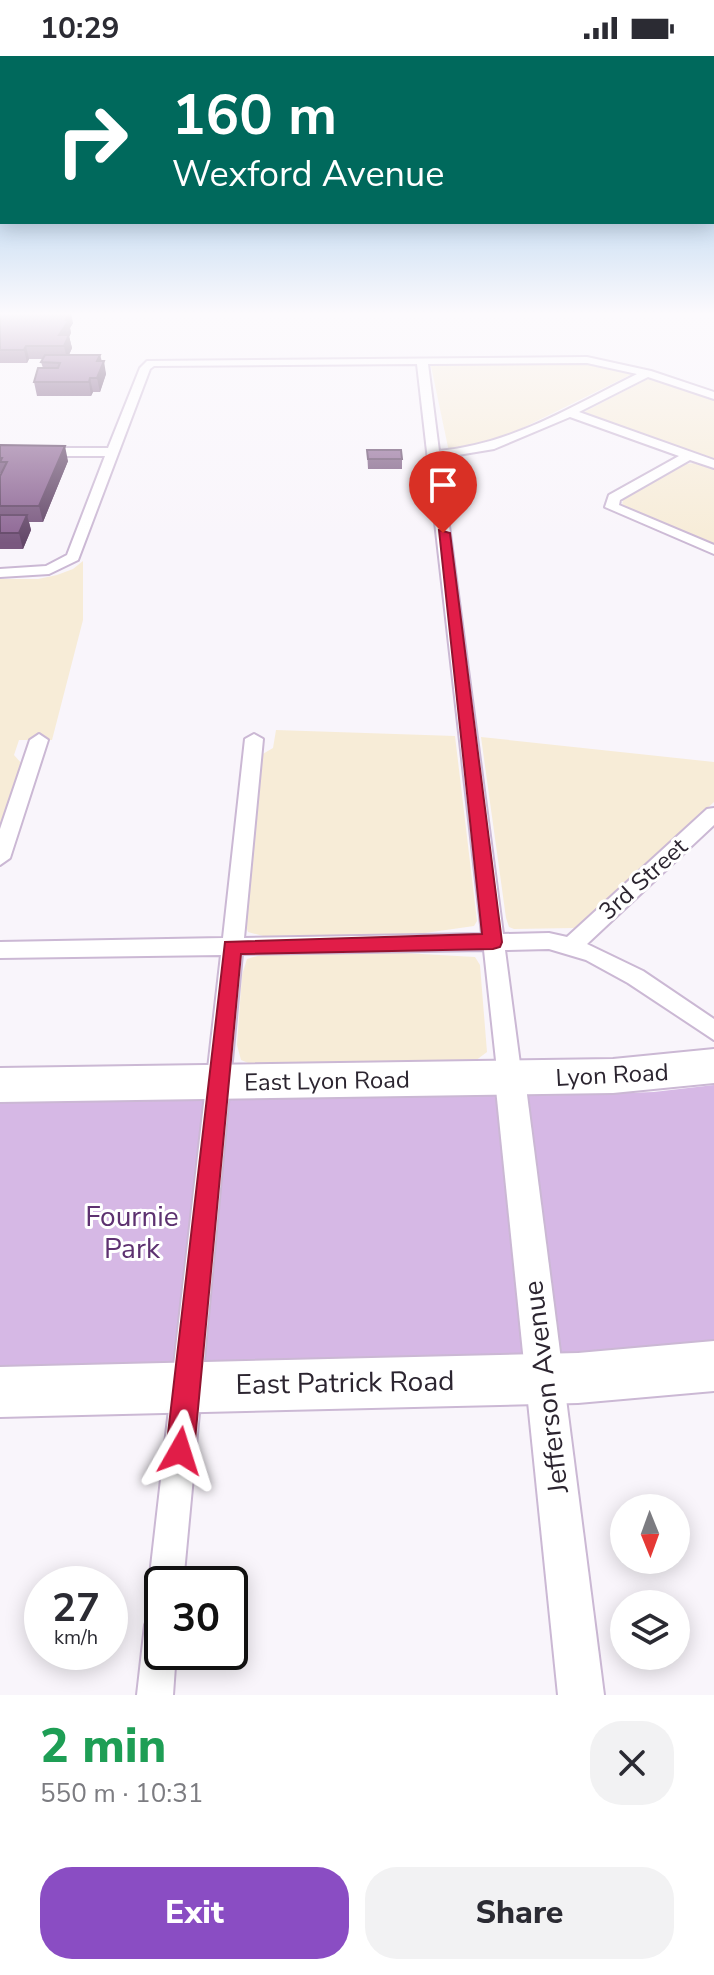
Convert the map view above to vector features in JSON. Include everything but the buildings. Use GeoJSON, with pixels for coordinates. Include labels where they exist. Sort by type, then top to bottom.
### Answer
{"type":"FeatureCollection","features":[{"type":"Feature","properties":{"kind":"highway","name":"Lyon Road"},"geometry":{"type":"LineString","coordinates":[[510,1079],[613,1076],[714,1066]]}},
{"type":"Feature","properties":{"kind":"highway","name":"East Lyon Road"},"geometry":{"type":"LineString","coordinates":[[0,1085],[510,1079]]}},
{"type":"Feature","properties":{"kind":"highway","name":"East Patrick Road"},"geometry":{"type":"LineString","coordinates":[[0,1392],[546,1378],[714,1366]]}},
{"type":"Feature","properties":{"kind":"street"},"geometry":{"type":"LineString","coordinates":[[0,573],[37,572],[61,566],[76,552],[137,389]]}},
{"type":"Feature","properties":{"kind":"street"},"geometry":{"type":"LineString","coordinates":[[426,389],[510,1079]]}},
{"type":"Feature","properties":{"kind":"street"},"geometry":{"type":"LineString","coordinates":[[434,455],[479,451],[613,389]]}},
{"type":"Feature","properties":{"kind":"street"},"geometry":{"type":"LineString","coordinates":[[695,389],[714,396]]}},
{"type":"Feature","properties":{"kind":"street"},"geometry":{"type":"LineString","coordinates":[[567,412],[714,464]]}},
{"type":"Feature","properties":{"kind":"street"},"geometry":{"type":"LineString","coordinates":[[49,450],[114,449]]}},
{"type":"Feature","properties":{"kind":"street"},"geometry":{"type":"LineString","coordinates":[[690,455],[614,498],[612,507],[714,550]]}},
{"type":"Feature","properties":{"kind":"street"},"geometry":{"type":"LineString","coordinates":[[168,1566],[254,739]]}},
{"type":"Feature","properties":{"kind":"street"},"geometry":{"type":"LineString","coordinates":[[0,858],[39,740]]}},
{"type":"Feature","properties":{"kind":"street","name":"3rd Street"},"geometry":{"type":"LineString","coordinates":[[572,945],[714,814]]}},
{"type":"Feature","properties":{"kind":"street"},"geometry":{"type":"LineString","coordinates":[[0,950],[549,941],[599,955],[714,1031]]}},
{"type":"Feature","properties":{"kind":"street","name":"Jefferson Avenue"},"geometry":{"type":"LineString","coordinates":[[510,1079],[581,1695]]}},
{"type":"Feature","properties":{"kind":"street"},"geometry":{"type":"LineString","coordinates":[[155,1695],[158,1670]]}},
{"type":"Feature","properties":{"kind":"shaded area"},"geometry":{"type":"Polygon","coordinates":[[[436,389],[601,389],[486,446],[449,452],[436,389]]]}},
{"type":"Feature","properties":{"kind":"shaded area"},"geometry":{"type":"Polygon","coordinates":[[[628,389],[683,389],[714,399],[714,460],[582,413],[628,389]]]}},
{"type":"Feature","properties":{"kind":"shaded area"},"geometry":{"type":"Polygon","coordinates":[[[685,464],[714,467],[714,546],[622,506],[623,499],[685,464]]]}},
{"type":"Feature","properties":{"kind":"shaded area"},"geometry":{"type":"Polygon","coordinates":[[[83,561],[83,620],[52,740],[19,740],[14,755],[22,764],[0,828],[0,579],[38,579],[57,575],[83,561]]]}},
{"type":"Feature","properties":{"kind":"shaded area"},"geometry":{"type":"Polygon","coordinates":[[[276,730],[455,736],[477,921],[474,926],[418,934],[263,936],[248,932],[245,923],[261,755],[273,748],[276,730]]]}},
{"type":"Feature","properties":{"kind":"shaded area"},"geometry":{"type":"Polygon","coordinates":[[[481,737],[714,762],[714,802],[575,928],[514,929],[509,927],[506,918],[481,737]]]}},
{"type":"Feature","properties":{"kind":"shaded area"},"geometry":{"type":"Polygon","coordinates":[[[404,953],[475,957],[480,965],[487,1052],[475,1061],[253,1065],[241,1060],[237,1045],[242,975],[247,959],[264,954],[404,953]]]}},
{"type":"Feature","properties":{"kind":"green space","name":"Fournie Park"},"geometry":{"type":"Polygon","coordinates":[[[714,1085],[714,1342],[592,1356],[0,1368],[0,1102],[570,1095],[654,1092],[714,1085]]]}},
{"type":"Feature","properties":{"kind":"route"},"geometry":{"type":"LineString","coordinates":[[180,1451],[232,947],[493,942],[443,533]]}}]}
